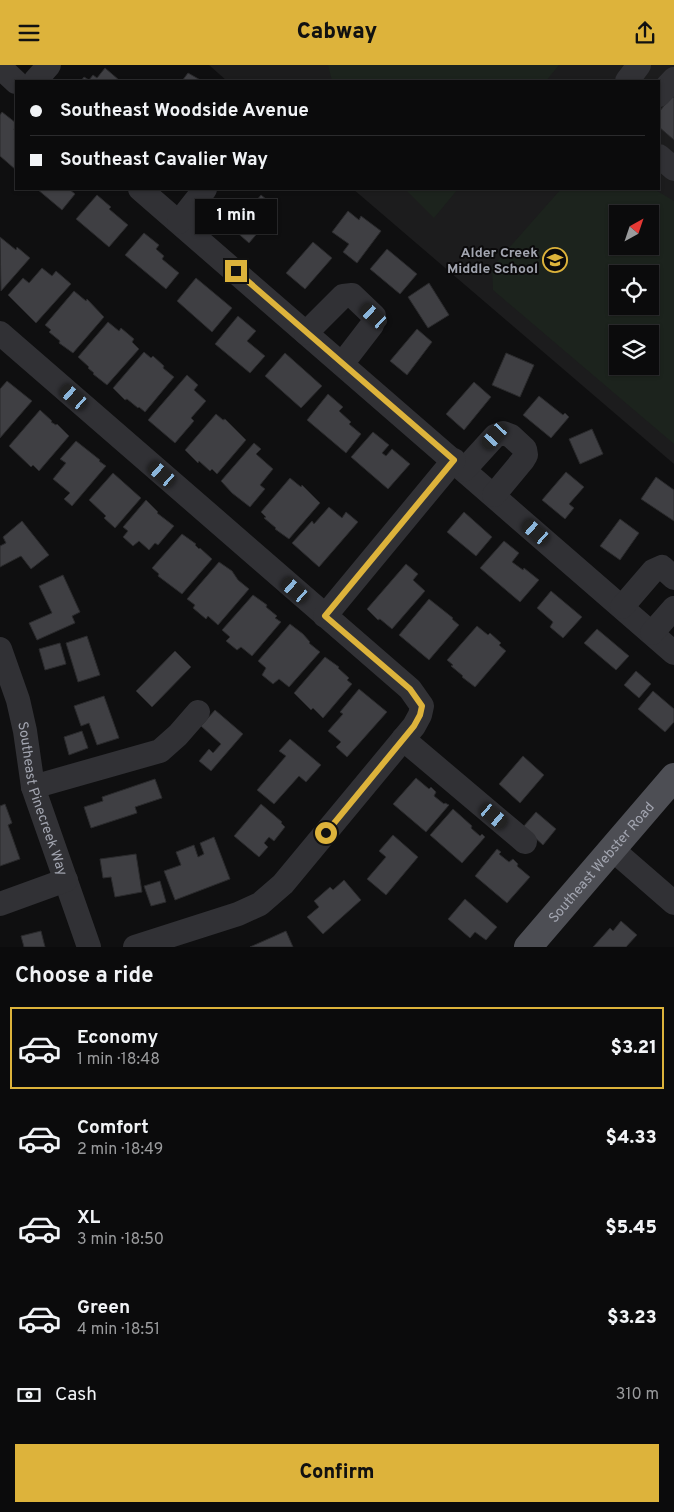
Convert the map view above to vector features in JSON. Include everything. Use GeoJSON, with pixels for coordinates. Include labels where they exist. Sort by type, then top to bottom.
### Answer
{"type":"FeatureCollection","features":[{"type":"Feature","properties":{"kind":"main road","name":"Southeast Webster Road"},"geometry":{"type":"LineString","coordinates":[[528,947],[674,777]]}},
{"type":"Feature","properties":{"kind":"street"},"geometry":{"type":"LineString","coordinates":[[36,80],[48,65]]}},
{"type":"Feature","properties":{"kind":"street"},"geometry":{"type":"LineString","coordinates":[[628,80],[639,65]]}},
{"type":"Feature","properties":{"kind":"street"},"geometry":{"type":"LineString","coordinates":[[0,67],[15,81]]}},
{"type":"Feature","properties":{"kind":"street"},"geometry":{"type":"LineString","coordinates":[[660,94],[674,79]]}},
{"type":"Feature","properties":{"kind":"street"},"geometry":{"type":"LineString","coordinates":[[660,157],[674,169]]}},
{"type":"Feature","properties":{"kind":"street"},"geometry":{"type":"LineString","coordinates":[[179,222],[205,190]]}},
{"type":"Feature","properties":{"kind":"street"},"geometry":{"type":"LineString","coordinates":[[146,191],[179,222],[674,653]]}},
{"type":"Feature","properties":{"kind":"street"},"geometry":{"type":"LineString","coordinates":[[306,333],[343,296],[352,295],[374,316],[372,325],[342,364]]}},
{"type":"Feature","properties":{"kind":"street"},"geometry":{"type":"LineString","coordinates":[[0,333],[325,616],[416,697],[422,706],[414,726],[272,895],[260,904],[238,914],[135,947]]}},
{"type":"Feature","properties":{"kind":"street"},"geometry":{"type":"LineString","coordinates":[[325,616],[459,465],[495,436],[503,433],[511,436],[525,449],[526,455],[494,495]]}},
{"type":"Feature","properties":{"kind":"street"},"geometry":{"type":"LineString","coordinates":[[622,607],[653,571],[662,567],[674,578]]}},
{"type":"Feature","properties":{"kind":"street"},"geometry":{"type":"LineString","coordinates":[[652,633],[674,608]]}},
{"type":"Feature","properties":{"kind":"street","name":"Southeast Pinecreek Way"},"geometry":{"type":"LineString","coordinates":[[0,649],[9,703],[25,731],[33,787],[89,947]]}},
{"type":"Feature","properties":{"kind":"street"},"geometry":{"type":"LineString","coordinates":[[33,787],[160,751],[178,735],[198,712]]}},
{"type":"Feature","properties":{"kind":"street"},"geometry":{"type":"LineString","coordinates":[[403,739],[524,842]]}},
{"type":"Feature","properties":{"kind":"street"},"geometry":{"type":"LineString","coordinates":[[612,849],[674,903]]}},
{"type":"Feature","properties":{"kind":"street"},"geometry":{"type":"LineString","coordinates":[[0,904],[66,880]]}},
{"type":"Feature","properties":{"kind":"shaded area","name":"Alder Creek Middle School"},"geometry":{"type":"Polygon","coordinates":[[[209,65],[674,65],[674,464],[354,190],[660,190],[660,80],[226,80],[209,65]]]}},
{"type":"Feature","properties":{"kind":"shaded area"},"geometry":{"type":"Polygon","coordinates":[[[328,65],[559,65],[547,80],[332,80],[328,65]]]}},
{"type":"Feature","properties":{"kind":"shaded area"},"geometry":{"type":"Polygon","coordinates":[[[406,190],[457,190],[434,218],[406,190]]]}},
{"type":"Feature","properties":{"kind":"shaded area"},"geometry":{"type":"Polygon","coordinates":[[[560,190],[656,190],[674,201],[674,444],[493,290],[492,267],[560,190]]]}},
{"type":"Feature","properties":{"kind":"building"},"geometry":{"type":"Polygon","coordinates":[[[105,68],[119,80],[89,80],[93,75],[97,78],[105,68]]]}},
{"type":"Feature","properties":{"kind":"building"},"geometry":{"type":"Polygon","coordinates":[[[188,73],[200,80],[183,80],[188,73]]]}},
{"type":"Feature","properties":{"kind":"building"},"geometry":{"type":"Polygon","coordinates":[[[672,96],[674,98],[674,140],[660,128],[660,111],[672,96]]]}},
{"type":"Feature","properties":{"kind":"building"},"geometry":{"type":"Polygon","coordinates":[[[2,112],[15,122],[15,169],[0,156],[0,115],[2,112]]]}},
{"type":"Feature","properties":{"kind":"building"},"geometry":{"type":"Polygon","coordinates":[[[38,190],[70,190],[75,194],[62,210],[38,190]]]}},
{"type":"Feature","properties":{"kind":"building"},"geometry":{"type":"Polygon","coordinates":[[[97,195],[111,207],[109,209],[128,225],[109,247],[76,219],[97,195]]]}},
{"type":"Feature","properties":{"kind":"building"},"geometry":{"type":"Polygon","coordinates":[[[261,195],[278,209],[249,243],[233,229],[261,195]]]}},
{"type":"Feature","properties":{"kind":"building"},"geometry":{"type":"Polygon","coordinates":[[[348,211],[359,220],[361,216],[381,231],[357,263],[343,252],[349,244],[332,232],[348,211]]]}},
{"type":"Feature","properties":{"kind":"building"},"geometry":{"type":"Polygon","coordinates":[[[144,233],[159,245],[156,249],[164,256],[162,259],[179,273],[166,289],[125,255],[144,233]]]}},
{"type":"Feature","properties":{"kind":"building"},"geometry":{"type":"Polygon","coordinates":[[[0,237],[16,250],[17,247],[30,258],[1,291],[0,237]]]}},
{"type":"Feature","properties":{"kind":"building"},"geometry":{"type":"Polygon","coordinates":[[[313,242],[332,258],[305,289],[286,273],[313,242]]]}},
{"type":"Feature","properties":{"kind":"building"},"geometry":{"type":"Polygon","coordinates":[[[387,249],[417,274],[400,294],[370,269],[387,249]]]}},
{"type":"Feature","properties":{"kind":"building"},"geometry":{"type":"Polygon","coordinates":[[[42,268],[52,276],[56,271],[71,284],[36,323],[8,295],[23,278],[29,283],[42,268]]]}},
{"type":"Feature","properties":{"kind":"building"},"geometry":{"type":"Polygon","coordinates":[[[196,278],[232,308],[212,332],[177,301],[196,278]]]}},
{"type":"Feature","properties":{"kind":"building"},"geometry":{"type":"Polygon","coordinates":[[[429,283],[449,315],[428,328],[408,297],[429,283]]]}},
{"type":"Feature","properties":{"kind":"building"},"geometry":{"type":"Polygon","coordinates":[[[74,291],[86,301],[87,299],[104,317],[73,353],[59,343],[60,341],[49,332],[51,330],[45,325],[74,291]]]}},
{"type":"Feature","properties":{"kind":"building"},"geometry":{"type":"Polygon","coordinates":[[[238,316],[256,331],[247,341],[265,356],[250,373],[215,344],[238,316]]]}},
{"type":"Feature","properties":{"kind":"building"},"geometry":{"type":"Polygon","coordinates":[[[108,322],[119,331],[121,328],[134,339],[132,342],[139,349],[107,385],[93,374],[89,367],[78,357],[108,322]]]}},
{"type":"Feature","properties":{"kind":"building"},"geometry":{"type":"Polygon","coordinates":[[[417,329],[432,342],[407,375],[390,361],[417,329]]]}},
{"type":"Feature","properties":{"kind":"building"},"geometry":{"type":"Polygon","coordinates":[[[144,352],[151,358],[153,356],[174,377],[145,412],[127,399],[125,400],[113,388],[144,352]]]}},
{"type":"Feature","properties":{"kind":"building"},"geometry":{"type":"Polygon","coordinates":[[[285,353],[322,386],[301,408],[265,376],[285,353]]]}},
{"type":"Feature","properties":{"kind":"building"},"geometry":{"type":"Polygon","coordinates":[[[506,353],[534,365],[520,397],[492,385],[506,353]]]}},
{"type":"Feature","properties":{"kind":"building"},"geometry":{"type":"Polygon","coordinates":[[[187,375],[198,385],[194,390],[206,401],[191,418],[194,421],[175,443],[148,420],[187,375]]]}},
{"type":"Feature","properties":{"kind":"building"},"geometry":{"type":"Polygon","coordinates":[[[7,381],[32,401],[0,438],[0,389],[7,381]]]}},
{"type":"Feature","properties":{"kind":"building"},"geometry":{"type":"Polygon","coordinates":[[[474,382],[491,397],[464,430],[446,414],[474,382]]]}},
{"type":"Feature","properties":{"kind":"building"},"geometry":{"type":"Polygon","coordinates":[[[328,394],[343,407],[339,411],[351,422],[349,424],[361,434],[346,453],[307,420],[328,394]]]}},
{"type":"Feature","properties":{"kind":"building"},"geometry":{"type":"Polygon","coordinates":[[[539,396],[563,415],[565,413],[569,417],[551,438],[523,415],[539,396]]]}},
{"type":"Feature","properties":{"kind":"building"},"geometry":{"type":"Polygon","coordinates":[[[40,410],[51,422],[57,424],[69,436],[39,471],[33,465],[31,467],[9,446],[40,410]]]}},
{"type":"Feature","properties":{"kind":"building"},"geometry":{"type":"Polygon","coordinates":[[[216,414],[223,420],[225,419],[246,440],[217,474],[212,469],[210,471],[199,461],[198,463],[185,450],[216,414]]]}},
{"type":"Feature","properties":{"kind":"building"},"geometry":{"type":"Polygon","coordinates":[[[592,429],[603,454],[580,464],[569,439],[592,429]]]}},
{"type":"Feature","properties":{"kind":"building"},"geometry":{"type":"Polygon","coordinates":[[[373,432],[389,445],[382,453],[386,456],[392,449],[410,464],[388,489],[351,457],[373,432]]]}},
{"type":"Feature","properties":{"kind":"building"},"geometry":{"type":"Polygon","coordinates":[[[76,441],[106,466],[72,506],[64,499],[70,493],[53,479],[66,463],[60,459],[76,441]]]}},
{"type":"Feature","properties":{"kind":"building"},"geometry":{"type":"Polygon","coordinates":[[[254,443],[261,449],[256,454],[273,469],[260,485],[265,489],[250,507],[232,493],[221,481],[254,443]]]}},
{"type":"Feature","properties":{"kind":"building"},"geometry":{"type":"Polygon","coordinates":[[[566,472],[584,487],[569,504],[574,508],[565,519],[542,500],[566,472]]]}},
{"type":"Feature","properties":{"kind":"building"},"geometry":{"type":"Polygon","coordinates":[[[113,473],[141,498],[115,528],[104,518],[106,516],[89,500],[113,473]]]}},
{"type":"Feature","properties":{"kind":"building"},"geometry":{"type":"Polygon","coordinates":[[[656,477],[674,490],[674,521],[641,499],[656,477]]]}},
{"type":"Feature","properties":{"kind":"building"},"geometry":{"type":"Polygon","coordinates":[[[290,478],[301,487],[302,485],[320,503],[289,539],[275,529],[261,512],[290,478]]]}},
{"type":"Feature","properties":{"kind":"building"},"geometry":{"type":"Polygon","coordinates":[[[146,500],[157,513],[174,526],[158,545],[155,543],[149,550],[139,541],[133,546],[123,537],[128,531],[123,527],[146,500]]]}},
{"type":"Feature","properties":{"kind":"building"},"geometry":{"type":"Polygon","coordinates":[[[329,507],[342,518],[346,512],[358,522],[319,567],[292,543],[312,521],[314,524],[329,507]]]}},
{"type":"Feature","properties":{"kind":"building"},"geometry":{"type":"Polygon","coordinates":[[[464,512],[492,537],[476,556],[447,532],[464,512]]]}},
{"type":"Feature","properties":{"kind":"building"},"geometry":{"type":"Polygon","coordinates":[[[620,519],[639,533],[620,560],[600,546],[620,519]]]}},
{"type":"Feature","properties":{"kind":"building"},"geometry":{"type":"Polygon","coordinates":[[[22,521],[49,555],[31,569],[21,556],[0,567],[0,546],[6,543],[3,537],[22,521]]]}},
{"type":"Feature","properties":{"kind":"building"},"geometry":{"type":"Polygon","coordinates":[[[182,534],[212,559],[182,594],[158,576],[159,574],[152,568],[182,534]]]}},
{"type":"Feature","properties":{"kind":"building"},"geometry":{"type":"Polygon","coordinates":[[[504,541],[519,553],[512,562],[523,570],[524,568],[539,580],[520,602],[480,568],[504,541]]]}},
{"type":"Feature","properties":{"kind":"building"},"geometry":{"type":"Polygon","coordinates":[[[219,562],[232,571],[238,580],[249,589],[218,625],[208,616],[206,619],[193,608],[195,605],[187,599],[219,562]]]}},
{"type":"Feature","properties":{"kind":"building"},"geometry":{"type":"Polygon","coordinates":[[[406,564],[418,574],[413,580],[425,591],[392,629],[380,619],[378,620],[367,609],[406,564]]]}},
{"type":"Feature","properties":{"kind":"building"},"geometry":{"type":"Polygon","coordinates":[[[63,575],[80,612],[72,616],[75,623],[37,640],[29,623],[52,613],[39,586],[63,575]]]}},
{"type":"Feature","properties":{"kind":"building"},"geometry":{"type":"Polygon","coordinates":[[[551,591],[582,617],[563,638],[550,627],[553,622],[537,608],[551,591]]]}},
{"type":"Feature","properties":{"kind":"building"},"geometry":{"type":"Polygon","coordinates":[[[253,595],[267,605],[266,607],[277,616],[275,618],[281,622],[252,656],[241,647],[237,650],[226,641],[230,637],[222,630],[253,595]]]}},
{"type":"Feature","properties":{"kind":"building"},"geometry":{"type":"Polygon","coordinates":[[[429,599],[459,625],[429,660],[399,635],[429,599]]]}},
{"type":"Feature","properties":{"kind":"building"},"geometry":{"type":"Polygon","coordinates":[[[290,624],[303,634],[309,643],[320,652],[289,687],[279,679],[273,684],[262,675],[266,668],[258,661],[290,624]]]}},
{"type":"Feature","properties":{"kind":"building"},"geometry":{"type":"Polygon","coordinates":[[[477,626],[488,635],[490,633],[501,643],[499,645],[506,651],[475,687],[462,677],[447,660],[477,626]]]}},
{"type":"Feature","properties":{"kind":"building"},"geometry":{"type":"Polygon","coordinates":[[[597,629],[629,656],[616,670],[584,643],[597,629]]]}},
{"type":"Feature","properties":{"kind":"building"},"geometry":{"type":"Polygon","coordinates":[[[87,636],[100,675],[78,682],[66,643],[87,636]]]}},
{"type":"Feature","properties":{"kind":"building"},"geometry":{"type":"Polygon","coordinates":[[[60,643],[66,664],[45,670],[39,649],[60,643]]]}},
{"type":"Feature","properties":{"kind":"building"},"geometry":{"type":"Polygon","coordinates":[[[175,651],[191,667],[152,707],[136,691],[175,651]]]}},
{"type":"Feature","properties":{"kind":"building"},"geometry":{"type":"Polygon","coordinates":[[[325,657],[339,667],[349,678],[347,680],[352,684],[323,718],[313,708],[311,710],[294,693],[325,657]]]}},
{"type":"Feature","properties":{"kind":"building"},"geometry":{"type":"Polygon","coordinates":[[[636,671],[651,684],[639,698],[624,685],[636,671]]]}},
{"type":"Feature","properties":{"kind":"building"},"geometry":{"type":"Polygon","coordinates":[[[359,689],[387,712],[347,757],[336,747],[341,742],[328,731],[343,714],[340,712],[359,689]]]}},
{"type":"Feature","properties":{"kind":"building"},"geometry":{"type":"Polygon","coordinates":[[[653,691],[674,709],[674,722],[665,732],[638,709],[653,691]]]}},
{"type":"Feature","properties":{"kind":"building"},"geometry":{"type":"Polygon","coordinates":[[[104,696],[119,738],[97,745],[89,723],[81,726],[74,706],[104,696]]]}},
{"type":"Feature","properties":{"kind":"building"},"geometry":{"type":"Polygon","coordinates":[[[215,710],[243,734],[211,771],[199,761],[209,749],[213,753],[221,744],[201,726],[215,710]]]}},
{"type":"Feature","properties":{"kind":"building"},"geometry":{"type":"Polygon","coordinates":[[[82,731],[88,748],[69,755],[64,737],[82,731]]]}},
{"type":"Feature","properties":{"kind":"building"},"geometry":{"type":"Polygon","coordinates":[[[290,739],[321,765],[306,782],[299,776],[274,804],[257,790],[286,756],[279,751],[290,739]]]}},
{"type":"Feature","properties":{"kind":"building"},"geometry":{"type":"Polygon","coordinates":[[[523,756],[544,775],[520,803],[499,784],[523,756]]]}},
{"type":"Feature","properties":{"kind":"building"},"geometry":{"type":"Polygon","coordinates":[[[416,778],[429,789],[431,787],[436,792],[434,796],[444,804],[449,805],[426,832],[393,804],[416,778]]]}},
{"type":"Feature","properties":{"kind":"building"},"geometry":{"type":"Polygon","coordinates":[[[155,779],[162,798],[135,807],[137,813],[91,828],[84,807],[103,801],[102,797],[155,779]]]}},
{"type":"Feature","properties":{"kind":"building"},"geometry":{"type":"Polygon","coordinates":[[[5,804],[12,823],[8,825],[20,859],[0,866],[0,806],[5,804]]]}},
{"type":"Feature","properties":{"kind":"building"},"geometry":{"type":"Polygon","coordinates":[[[261,804],[282,822],[285,827],[274,841],[269,837],[264,843],[268,847],[259,857],[234,836],[261,804]]]}},
{"type":"Feature","properties":{"kind":"building"},"geometry":{"type":"Polygon","coordinates":[[[453,809],[480,836],[482,834],[485,837],[462,863],[430,835],[453,809]]]}},
{"type":"Feature","properties":{"kind":"building"},"geometry":{"type":"Polygon","coordinates":[[[536,812],[556,829],[543,845],[523,827],[536,812]]]}},
{"type":"Feature","properties":{"kind":"building"},"geometry":{"type":"Polygon","coordinates":[[[393,835],[418,857],[386,895],[367,879],[386,857],[379,851],[393,835]]]}},
{"type":"Feature","properties":{"kind":"building"},"geometry":{"type":"Polygon","coordinates":[[[214,837],[230,879],[175,900],[164,871],[181,865],[176,852],[194,845],[198,857],[204,854],[200,843],[214,837]]]}},
{"type":"Feature","properties":{"kind":"building"},"geometry":{"type":"Polygon","coordinates":[[[497,849],[501,852],[499,854],[509,862],[513,859],[518,864],[517,866],[530,877],[507,903],[475,876],[497,849]]]}},
{"type":"Feature","properties":{"kind":"building"},"geometry":{"type":"Polygon","coordinates":[[[136,854],[142,892],[115,897],[111,877],[103,878],[100,859],[136,854]]]}},
{"type":"Feature","properties":{"kind":"building"},"geometry":{"type":"Polygon","coordinates":[[[344,880],[361,900],[323,934],[307,917],[319,907],[314,901],[330,887],[333,890],[344,880]]]}},
{"type":"Feature","properties":{"kind":"building"},"geometry":{"type":"Polygon","coordinates":[[[160,881],[166,902],[151,906],[144,886],[160,881]]]}},
{"type":"Feature","properties":{"kind":"building"},"geometry":{"type":"Polygon","coordinates":[[[465,899],[497,927],[486,940],[475,932],[470,938],[448,919],[465,899]]]}},
{"type":"Feature","properties":{"kind":"building"},"geometry":{"type":"Polygon","coordinates":[[[621,921],[637,935],[626,947],[593,947],[610,928],[613,931],[621,921]]]}},
{"type":"Feature","properties":{"kind":"building"},"geometry":{"type":"Polygon","coordinates":[[[41,931],[45,947],[24,947],[21,936],[41,931]]]}},
{"type":"Feature","properties":{"kind":"building"},"geometry":{"type":"Polygon","coordinates":[[[286,931],[293,947],[250,947],[286,931]]]}},
{"type":"Feature","properties":{"kind":"place","name":"Alder Creek Middle School"},"geometry":{"type":"Point","coordinates":[555,260]}},
{"type":"Feature","properties":{"kind":"route"},"geometry":{"type":"LineString","coordinates":[[236,271],[454,460],[325,616],[410,689],[422,706],[414,726],[326,833]]}}]}
